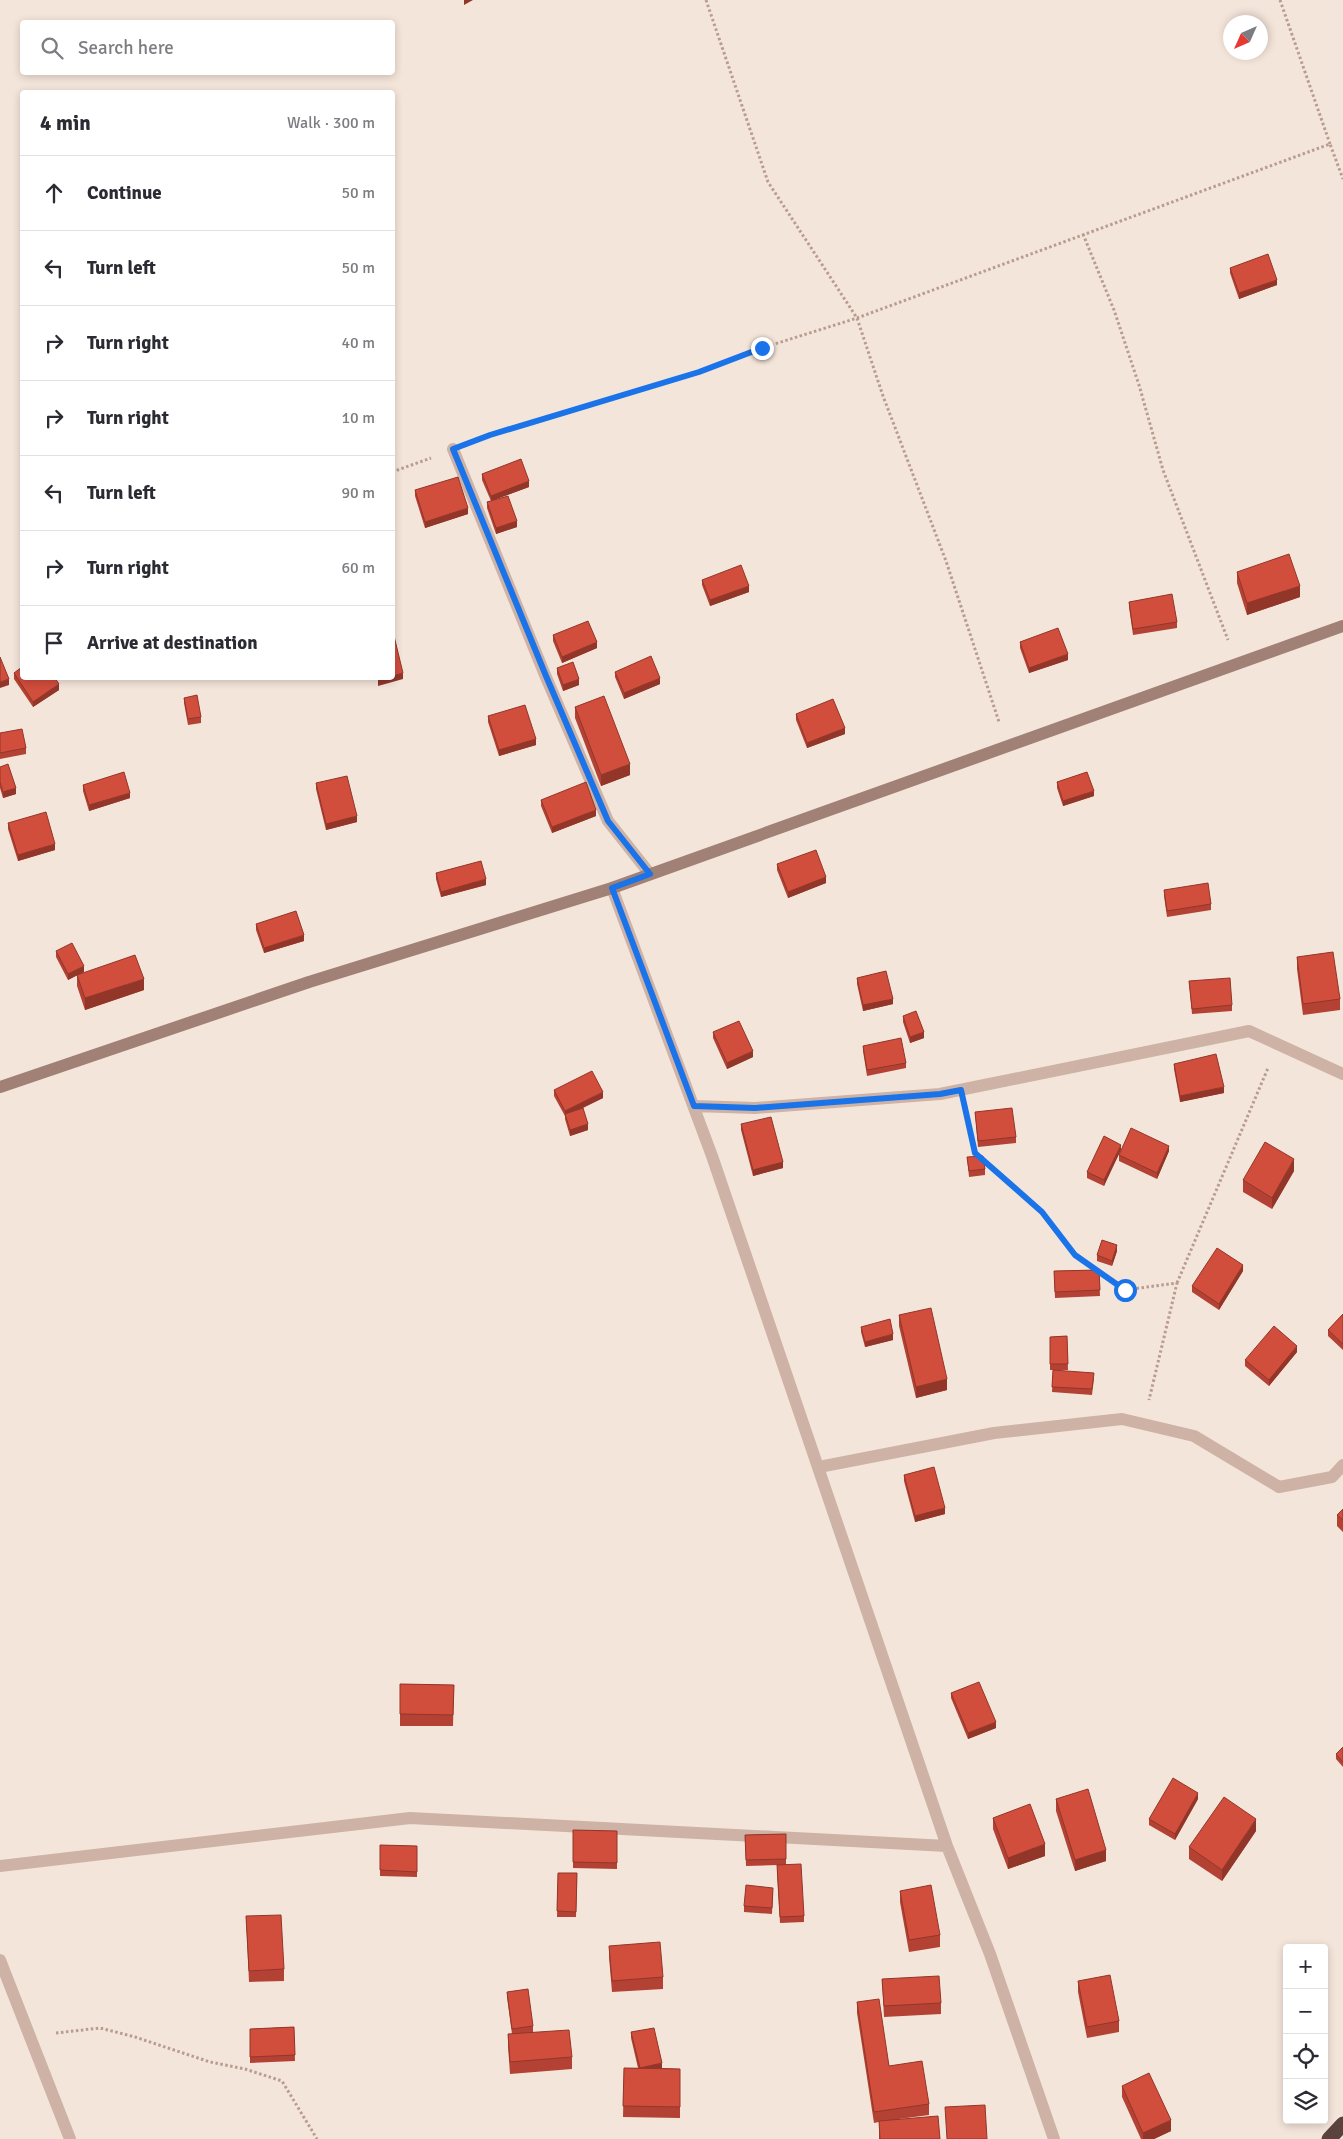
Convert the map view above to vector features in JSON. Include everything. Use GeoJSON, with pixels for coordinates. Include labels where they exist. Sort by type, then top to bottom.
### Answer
{"type":"FeatureCollection","features":[{"type":"Feature","properties":{"kind":"highway"},"geometry":{"type":"LineString","coordinates":[[1330,2139],[1343,2124]]}},
{"type":"Feature","properties":{"kind":"main road"},"geometry":{"type":"LineString","coordinates":[[0,1087],[308,982],[612,888],[1343,626]]}},
{"type":"Feature","properties":{"kind":"street"},"geometry":{"type":"LineString","coordinates":[[453,449],[608,821],[650,874]]}},
{"type":"Feature","properties":{"kind":"street"},"geometry":{"type":"LineString","coordinates":[[612,888],[694,1106],[947,1846],[990,1954],[1054,2139]]}},
{"type":"Feature","properties":{"kind":"street"},"geometry":{"type":"LineString","coordinates":[[694,1106],[755,1108],[940,1094],[1248,1031],[1343,1074]]}},
{"type":"Feature","properties":{"kind":"street"},"geometry":{"type":"LineString","coordinates":[[819,1468],[994,1433],[1122,1419],[1194,1436],[1279,1487],[1332,1477],[1343,1465]]}},
{"type":"Feature","properties":{"kind":"street"},"geometry":{"type":"LineString","coordinates":[[0,1866],[410,1818],[947,1846]]}},
{"type":"Feature","properties":{"kind":"street"},"geometry":{"type":"LineString","coordinates":[[0,1960],[70,2139]]}},
{"type":"Feature","properties":{"kind":"path"},"geometry":{"type":"LineString","coordinates":[[706,0],[768,182],[857,318],[883,396],[946,561],[1007,746]]}},
{"type":"Feature","properties":{"kind":"path"},"geometry":{"type":"LineString","coordinates":[[1280,0],[1343,179]]}},
{"type":"Feature","properties":{"kind":"path"},"geometry":{"type":"LineString","coordinates":[[395,471],[490,435],[699,372],[762,348],[857,318],[1330,144]]}},
{"type":"Feature","properties":{"kind":"path"},"geometry":{"type":"LineString","coordinates":[[1083,234],[1124,338],[1163,470],[1237,664]]}},
{"type":"Feature","properties":{"kind":"path"},"geometry":{"type":"LineString","coordinates":[[1144,1424],[1177,1283],[1278,1045]]}},
{"type":"Feature","properties":{"kind":"path"},"geometry":{"type":"LineString","coordinates":[[961,1090],[975,1153],[1042,1212],[1075,1255],[1125,1290],[1177,1283]]}},
{"type":"Feature","properties":{"kind":"path"},"geometry":{"type":"LineString","coordinates":[[31,2039],[61,2032],[100,2028],[135,2037],[210,2062],[245,2069],[282,2081],[317,2139]]}},
{"type":"Feature","properties":{"kind":"building"},"geometry":{"type":"Polygon","coordinates":[[[1268,254],[1277,280],[1239,293],[1230,268],[1268,254]]]}},
{"type":"Feature","properties":{"kind":"building"},"geometry":{"type":"Polygon","coordinates":[[[521,459],[529,481],[491,496],[482,474],[521,459]]]}},
{"type":"Feature","properties":{"kind":"building"},"geometry":{"type":"Polygon","coordinates":[[[458,477],[468,508],[425,522],[415,490],[458,477]]]}},
{"type":"Feature","properties":{"kind":"building"},"geometry":{"type":"Polygon","coordinates":[[[508,496],[517,521],[496,528],[487,502],[508,496]]]}},
{"type":"Feature","properties":{"kind":"building"},"geometry":{"type":"Polygon","coordinates":[[[1289,554],[1300,586],[1247,603],[1237,572],[1289,554]]]}},
{"type":"Feature","properties":{"kind":"building"},"geometry":{"type":"Polygon","coordinates":[[[741,565],[749,586],[710,600],[702,580],[741,565]]]}},
{"type":"Feature","properties":{"kind":"building"},"geometry":{"type":"Polygon","coordinates":[[[1172,594],[1177,622],[1133,629],[1129,602],[1172,594]]]}},
{"type":"Feature","properties":{"kind":"building"},"geometry":{"type":"Polygon","coordinates":[[[588,621],[597,642],[562,657],[553,635],[588,621]]]}},
{"type":"Feature","properties":{"kind":"building"},"geometry":{"type":"Polygon","coordinates":[[[1058,628],[1068,654],[1029,668],[1020,642],[1058,628]]]}},
{"type":"Feature","properties":{"kind":"building"},"geometry":{"type":"Polygon","coordinates":[[[395,640],[403,673],[395,675],[395,640]]]}},
{"type":"Feature","properties":{"kind":"building"},"geometry":{"type":"Polygon","coordinates":[[[651,656],[660,678],[624,693],[615,672],[651,656]]]}},
{"type":"Feature","properties":{"kind":"building"},"geometry":{"type":"Polygon","coordinates":[[[0,657],[9,679],[0,682],[0,657]]]}},
{"type":"Feature","properties":{"kind":"building"},"geometry":{"type":"Polygon","coordinates":[[[573,662],[579,679],[563,685],[557,668],[573,662]]]}},
{"type":"Feature","properties":{"kind":"building"},"geometry":{"type":"Polygon","coordinates":[[[20,668],[20,680],[56,680],[59,684],[33,702],[14,673],[20,668]]]}},
{"type":"Feature","properties":{"kind":"building"},"geometry":{"type":"Polygon","coordinates":[[[197,695],[201,717],[188,719],[184,698],[197,695]]]}},
{"type":"Feature","properties":{"kind":"building"},"geometry":{"type":"Polygon","coordinates":[[[604,696],[630,764],[601,775],[575,707],[604,696]]]}},
{"type":"Feature","properties":{"kind":"building"},"geometry":{"type":"Polygon","coordinates":[[[833,699],[845,728],[807,743],[796,714],[833,699]]]}},
{"type":"Feature","properties":{"kind":"building"},"geometry":{"type":"Polygon","coordinates":[[[525,705],[536,739],[499,750],[488,716],[525,705]]]}},
{"type":"Feature","properties":{"kind":"building"},"geometry":{"type":"Polygon","coordinates":[[[22,729],[26,748],[0,753],[0,733],[22,729]]]}},
{"type":"Feature","properties":{"kind":"building"},"geometry":{"type":"Polygon","coordinates":[[[8,764],[16,788],[3,792],[0,782],[0,767],[8,764]]]}},
{"type":"Feature","properties":{"kind":"building"},"geometry":{"type":"Polygon","coordinates":[[[124,772],[130,793],[89,805],[83,785],[124,772]]]}},
{"type":"Feature","properties":{"kind":"building"},"geometry":{"type":"Polygon","coordinates":[[[1087,772],[1094,791],[1063,801],[1057,782],[1087,772]]]}},
{"type":"Feature","properties":{"kind":"building"},"geometry":{"type":"Polygon","coordinates":[[[347,776],[357,816],[326,824],[316,783],[347,776]]]}},
{"type":"Feature","properties":{"kind":"building"},"geometry":{"type":"Polygon","coordinates":[[[586,782],[596,810],[552,827],[541,800],[586,782]]]}},
{"type":"Feature","properties":{"kind":"building"},"geometry":{"type":"Polygon","coordinates":[[[46,812],[55,844],[18,855],[8,823],[46,812]]]}},
{"type":"Feature","properties":{"kind":"building"},"geometry":{"type":"Polygon","coordinates":[[[816,850],[826,877],[788,892],[777,864],[816,850]]]}},
{"type":"Feature","properties":{"kind":"building"},"geometry":{"type":"Polygon","coordinates":[[[481,861],[486,879],[441,892],[436,873],[481,861]]]}},
{"type":"Feature","properties":{"kind":"building"},"geometry":{"type":"Polygon","coordinates":[[[1208,883],[1211,904],[1167,911],[1164,890],[1208,883]]]}},
{"type":"Feature","properties":{"kind":"building"},"geometry":{"type":"Polygon","coordinates":[[[296,911],[304,935],[264,948],[256,924],[296,911]]]}},
{"type":"Feature","properties":{"kind":"building"},"geometry":{"type":"Polygon","coordinates":[[[72,943],[84,966],[68,974],[56,951],[72,943]]]}},
{"type":"Feature","properties":{"kind":"building"},"geometry":{"type":"Polygon","coordinates":[[[1333,952],[1340,999],[1303,1004],[1297,957],[1333,952]]]}},
{"type":"Feature","properties":{"kind":"building"},"geometry":{"type":"Polygon","coordinates":[[[135,955],[144,979],[85,998],[77,975],[135,955]]]}},
{"type":"Feature","properties":{"kind":"building"},"geometry":{"type":"Polygon","coordinates":[[[886,971],[893,999],[863,1005],[857,978],[886,971]]]}},
{"type":"Feature","properties":{"kind":"building"},"geometry":{"type":"Polygon","coordinates":[[[1230,978],[1232,1005],[1192,1009],[1189,981],[1230,978]]]}},
{"type":"Feature","properties":{"kind":"building"},"geometry":{"type":"Polygon","coordinates":[[[916,1011],[924,1032],[910,1037],[903,1016],[916,1011]]]}},
{"type":"Feature","properties":{"kind":"building"},"geometry":{"type":"Polygon","coordinates":[[[739,1021],[753,1051],[727,1063],[713,1032],[739,1021]]]}},
{"type":"Feature","properties":{"kind":"building"},"geometry":{"type":"Polygon","coordinates":[[[901,1038],[906,1063],[867,1070],[863,1046],[901,1038]]]}},
{"type":"Feature","properties":{"kind":"building"},"geometry":{"type":"Polygon","coordinates":[[[1216,1054],[1224,1087],[1180,1096],[1174,1064],[1216,1054]]]}},
{"type":"Feature","properties":{"kind":"building"},"geometry":{"type":"Polygon","coordinates":[[[592,1071],[603,1092],[565,1111],[554,1090],[592,1071]]]}},
{"type":"Feature","properties":{"kind":"building"},"geometry":{"type":"Polygon","coordinates":[[[583,1108],[588,1124],[570,1130],[565,1114],[583,1108]]]}},
{"type":"Feature","properties":{"kind":"building"},"geometry":{"type":"Polygon","coordinates":[[[1012,1108],[1016,1137],[978,1141],[975,1112],[1012,1108]]]}},
{"type":"Feature","properties":{"kind":"building"},"geometry":{"type":"Polygon","coordinates":[[[771,1117],[783,1162],[753,1170],[741,1124],[771,1117]]]}},
{"type":"Feature","properties":{"kind":"building"},"geometry":{"type":"Polygon","coordinates":[[[1131,1128],[1169,1146],[1157,1173],[1119,1155],[1131,1128]]]}},
{"type":"Feature","properties":{"kind":"building"},"geometry":{"type":"Polygon","coordinates":[[[1104,1136],[1121,1145],[1104,1180],[1087,1172],[1104,1136]]]}},
{"type":"Feature","properties":{"kind":"building"},"geometry":{"type":"Polygon","coordinates":[[[1265,1142],[1294,1159],[1272,1198],[1243,1180],[1265,1142]]]}},
{"type":"Feature","properties":{"kind":"building"},"geometry":{"type":"Polygon","coordinates":[[[983,1156],[985,1169],[969,1171],[967,1157],[983,1156]]]}},
{"type":"Feature","properties":{"kind":"building"},"geometry":{"type":"Polygon","coordinates":[[[1102,1240],[1117,1245],[1112,1261],[1097,1255],[1102,1240]]]}},
{"type":"Feature","properties":{"kind":"building"},"geometry":{"type":"Polygon","coordinates":[[[1217,1248],[1243,1265],[1219,1304],[1192,1286],[1217,1248]]]}},
{"type":"Feature","properties":{"kind":"building"},"geometry":{"type":"Polygon","coordinates":[[[1099,1270],[1100,1290],[1055,1292],[1054,1271],[1099,1270]]]}},
{"type":"Feature","properties":{"kind":"building"},"geometry":{"type":"Polygon","coordinates":[[[931,1308],[947,1379],[916,1387],[899,1315],[931,1308]]]}},
{"type":"Feature","properties":{"kind":"building"},"geometry":{"type":"Polygon","coordinates":[[[1343,1314],[1343,1344],[1328,1330],[1343,1314]]]}},
{"type":"Feature","properties":{"kind":"building"},"geometry":{"type":"Polygon","coordinates":[[[890,1319],[893,1334],[865,1342],[861,1327],[890,1319]]]}},
{"type":"Feature","properties":{"kind":"building"},"geometry":{"type":"Polygon","coordinates":[[[1274,1326],[1297,1346],[1269,1380],[1245,1360],[1274,1326]]]}},
{"type":"Feature","properties":{"kind":"building"},"geometry":{"type":"Polygon","coordinates":[[[1067,1336],[1068,1364],[1050,1364],[1050,1337],[1067,1336]]]}},
{"type":"Feature","properties":{"kind":"building"},"geometry":{"type":"Polygon","coordinates":[[[1053,1370],[1094,1373],[1092,1389],[1052,1387],[1053,1370]]]}},
{"type":"Feature","properties":{"kind":"building"},"geometry":{"type":"Polygon","coordinates":[[[934,1467],[945,1508],[915,1516],[904,1475],[934,1467]]]}},
{"type":"Feature","properties":{"kind":"building"},"geometry":{"type":"Polygon","coordinates":[[[1343,1509],[1343,1520],[1337,1515],[1343,1509]]]}},
{"type":"Feature","properties":{"kind":"building"},"geometry":{"type":"Polygon","coordinates":[[[979,1682],[996,1722],[968,1733],[951,1693],[979,1682]]]}},
{"type":"Feature","properties":{"kind":"building"},"geometry":{"type":"Polygon","coordinates":[[[400,1684],[454,1685],[453,1715],[400,1714],[400,1684]]]}},
{"type":"Feature","properties":{"kind":"building"},"geometry":{"type":"Polygon","coordinates":[[[1343,1747],[1343,1762],[1336,1754],[1343,1747]]]}},
{"type":"Feature","properties":{"kind":"building"},"geometry":{"type":"Polygon","coordinates":[[[1173,1778],[1198,1793],[1175,1834],[1149,1819],[1173,1778]]]}},
{"type":"Feature","properties":{"kind":"building"},"geometry":{"type":"Polygon","coordinates":[[[1088,1789],[1106,1850],[1075,1860],[1056,1799],[1088,1789]]]}},
{"type":"Feature","properties":{"kind":"building"},"geometry":{"type":"Polygon","coordinates":[[[1224,1797],[1256,1819],[1222,1870],[1189,1847],[1224,1797]]]}},
{"type":"Feature","properties":{"kind":"building"},"geometry":{"type":"Polygon","coordinates":[[[1030,1804],[1045,1844],[1008,1858],[993,1818],[1030,1804]]]}},
{"type":"Feature","properties":{"kind":"building"},"geometry":{"type":"Polygon","coordinates":[[[573,1830],[617,1831],[617,1863],[573,1862],[573,1830]]]}},
{"type":"Feature","properties":{"kind":"building"},"geometry":{"type":"Polygon","coordinates":[[[786,1834],[786,1859],[746,1860],[745,1835],[786,1834]]]}},
{"type":"Feature","properties":{"kind":"building"},"geometry":{"type":"Polygon","coordinates":[[[380,1845],[417,1846],[417,1872],[380,1870],[380,1845]]]}},
{"type":"Feature","properties":{"kind":"building"},"geometry":{"type":"Polygon","coordinates":[[[801,1864],[804,1916],[780,1917],[777,1865],[801,1864]]]}},
{"type":"Feature","properties":{"kind":"building"},"geometry":{"type":"Polygon","coordinates":[[[558,1873],[577,1873],[576,1912],[557,1911],[558,1873]]]}},
{"type":"Feature","properties":{"kind":"building"},"geometry":{"type":"Polygon","coordinates":[[[746,1885],[773,1888],[772,1908],[744,1906],[746,1885]]]}},
{"type":"Feature","properties":{"kind":"building"},"geometry":{"type":"Polygon","coordinates":[[[931,1885],[940,1935],[909,1940],[900,1891],[931,1885]]]}},
{"type":"Feature","properties":{"kind":"building"},"geometry":{"type":"Polygon","coordinates":[[[281,1915],[284,1969],[249,1971],[246,1916],[281,1915]]]}},
{"type":"Feature","properties":{"kind":"building"},"geometry":{"type":"Polygon","coordinates":[[[660,1942],[663,1977],[612,1981],[609,1946],[660,1942]]]}},
{"type":"Feature","properties":{"kind":"building"},"geometry":{"type":"Polygon","coordinates":[[[1110,1975],[1119,2021],[1087,2027],[1078,1981],[1110,1975]]]}},
{"type":"Feature","properties":{"kind":"building"},"geometry":{"type":"Polygon","coordinates":[[[939,1976],[941,2003],[884,2006],[882,1979],[939,1976]]]}},
{"type":"Feature","properties":{"kind":"building"},"geometry":{"type":"Polygon","coordinates":[[[528,1989],[533,2026],[512,2029],[507,1992],[528,1989]]]}},
{"type":"Feature","properties":{"kind":"building"},"geometry":{"type":"Polygon","coordinates":[[[879,1999],[889,2066],[922,2061],[929,2104],[874,2112],[857,2002],[879,1999]]]}},
{"type":"Feature","properties":{"kind":"building"},"geometry":{"type":"Polygon","coordinates":[[[294,2027],[295,2055],[250,2057],[250,2029],[294,2027]]]}},
{"type":"Feature","properties":{"kind":"building"},"geometry":{"type":"Polygon","coordinates":[[[654,2028],[662,2063],[640,2068],[631,2032],[654,2028]]]}},
{"type":"Feature","properties":{"kind":"building"},"geometry":{"type":"Polygon","coordinates":[[[569,2030],[572,2057],[510,2062],[508,2034],[569,2030]]]}},
{"type":"Feature","properties":{"kind":"building"},"geometry":{"type":"Polygon","coordinates":[[[624,2068],[680,2069],[680,2107],[623,2106],[624,2068]]]}},
{"type":"Feature","properties":{"kind":"building"},"geometry":{"type":"Polygon","coordinates":[[[1149,2073],[1171,2120],[1143,2133],[1122,2086],[1149,2073]]]}},
{"type":"Feature","properties":{"kind":"building"},"geometry":{"type":"Polygon","coordinates":[[[985,2105],[987,2139],[947,2139],[945,2107],[985,2105]]]}},
{"type":"Feature","properties":{"kind":"building"},"geometry":{"type":"Polygon","coordinates":[[[938,2116],[940,2139],[880,2139],[879,2121],[938,2116]]]}},
{"type":"Feature","properties":{"kind":"route"},"geometry":{"type":"LineString","coordinates":[[762,348],[699,372],[490,435],[453,449],[608,821],[650,874],[612,888],[694,1106],[755,1108],[940,1094],[961,1090],[975,1153],[1042,1212],[1075,1255],[1125,1290]]}}]}
